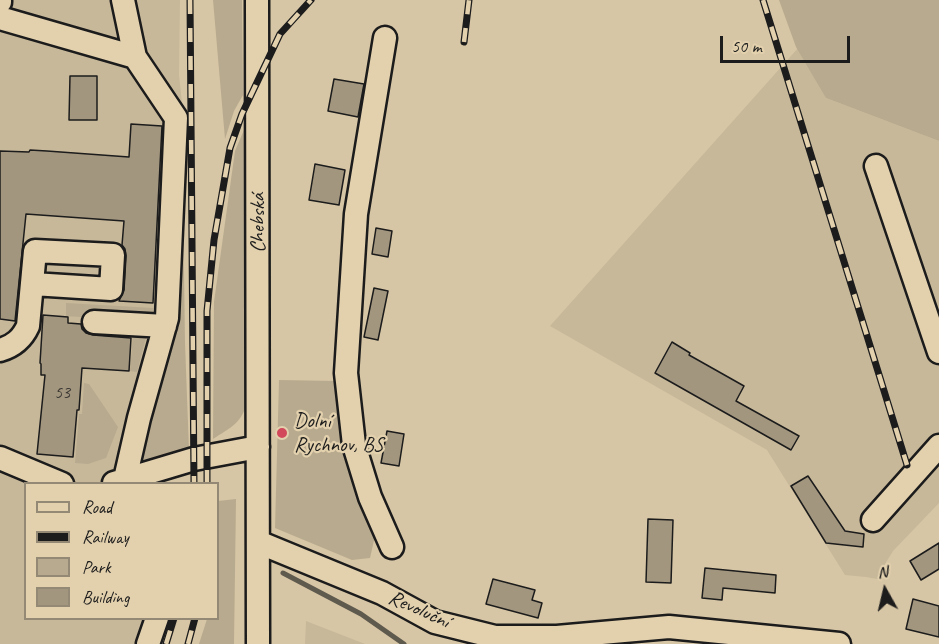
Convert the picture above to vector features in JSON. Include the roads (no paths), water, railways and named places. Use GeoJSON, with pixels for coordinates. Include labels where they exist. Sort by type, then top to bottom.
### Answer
{"type":"FeatureCollection","features":[{"type":"Feature","properties":{"kind":"street"},"geometry":{"type":"LineString","coordinates":[[123,0],[135,57],[176,118],[167,318],[139,418],[118,481],[166,475],[207,456],[258,447]]}},
{"type":"Feature","properties":{"kind":"street","name":"Chebská"},"geometry":{"type":"LineString","coordinates":[[257,0],[258,644]]}},
{"type":"Feature","properties":{"kind":"street"},"geometry":{"type":"LineString","coordinates":[[0,18],[135,57]]}},
{"type":"Feature","properties":{"kind":"street"},"geometry":{"type":"LineString","coordinates":[[385,38],[356,214],[346,372],[354,445],[370,496],[392,547]]}},
{"type":"Feature","properties":{"kind":"street"},"geometry":{"type":"LineString","coordinates":[[876,166],[939,352]]}},
{"type":"Feature","properties":{"kind":"street"},"geometry":{"type":"LineString","coordinates":[[0,350],[8,348],[24,335],[28,326],[33,284]]}},
{"type":"Feature","properties":{"kind":"street"},"geometry":{"type":"LineString","coordinates":[[94,322],[165,326]]}},
{"type":"Feature","properties":{"kind":"street"},"geometry":{"type":"LineString","coordinates":[[873,520],[939,446]]}},
{"type":"Feature","properties":{"kind":"street"},"geometry":{"type":"LineString","coordinates":[[0,458],[60,482]]}},
{"type":"Feature","properties":{"kind":"street","name":"Revoluční"},"geometry":{"type":"LineString","coordinates":[[258,542],[382,593],[435,622],[495,637],[556,640],[669,627],[839,644]]}},
{"type":"Feature","properties":{"kind":"street"},"geometry":{"type":"LineString","coordinates":[[148,644],[156,620]]}},
{"type":"Feature","properties":{"kind":"waterway"},"geometry":{"type":"LineString","coordinates":[[283,573],[361,614],[404,644]]}},
{"type":"Feature","properties":{"kind":"railway"},"geometry":{"type":"LineString","coordinates":[[190,0],[194,482]]}},
{"type":"Feature","properties":{"kind":"railway"},"geometry":{"type":"LineString","coordinates":[[207,482],[207,311],[214,240],[230,148],[242,114],[280,34],[311,0]]}},
{"type":"Feature","properties":{"kind":"railway"},"geometry":{"type":"LineString","coordinates":[[464,42],[469,0]]}},
{"type":"Feature","properties":{"kind":"railway"},"geometry":{"type":"LineString","coordinates":[[763,0],[907,465]]}},
{"type":"Feature","properties":{"kind":"railway"},"geometry":{"type":"LineString","coordinates":[[166,644],[173,620]]}},
{"type":"Feature","properties":{"kind":"railway"},"geometry":{"type":"LineString","coordinates":[[188,644],[194,620]]}},
{"type":"Feature","properties":{"kind":"place","name":"Dolní Rychnov, BS"},"geometry":{"type":"Point","coordinates":[282,433]}}]}
